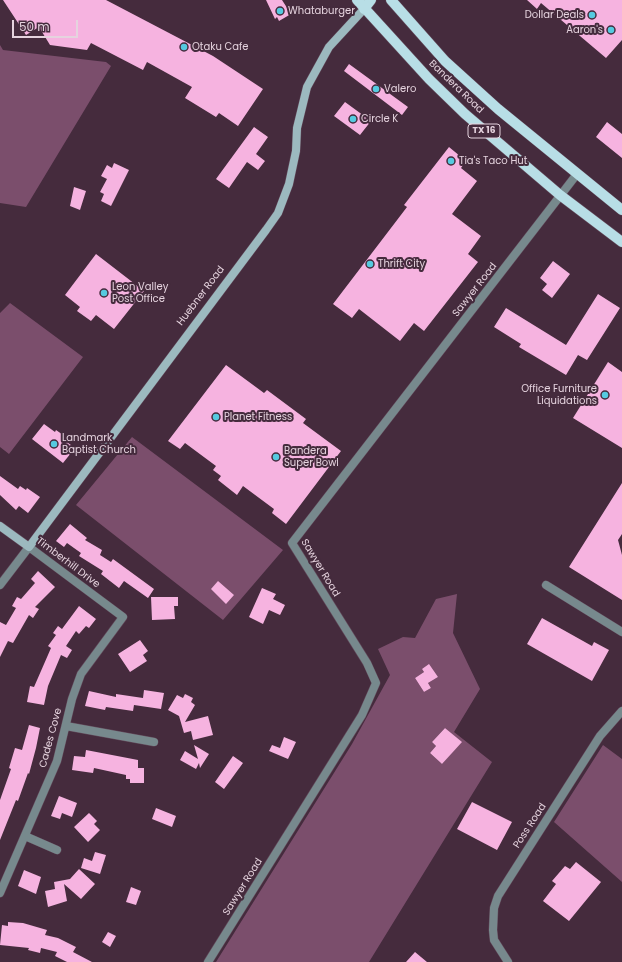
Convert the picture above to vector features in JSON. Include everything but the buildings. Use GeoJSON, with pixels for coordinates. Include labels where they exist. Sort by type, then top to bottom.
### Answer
{"type":"FeatureCollection","features":[{"type":"Feature","properties":{"kind":"main road","name":"Bandera Road"},"geometry":{"type":"LineString","coordinates":[[357,0],[429,79],[465,114],[560,195],[622,242]]}},
{"type":"Feature","properties":{"kind":"main road","name":"Huebner Road"},"geometry":{"type":"LineString","coordinates":[[364,9],[371,0]]}},
{"type":"Feature","properties":{"kind":"main road","name":"Bandera Road"},"geometry":{"type":"LineString","coordinates":[[392,0],[445,61],[498,109],[577,174],[621,206]]}},
{"type":"Feature","properties":{"kind":"street","name":"Huebner Road"},"geometry":{"type":"LineString","coordinates":[[0,585],[278,213],[293,168],[297,128],[306,87],[330,47],[364,9]]}},
{"type":"Feature","properties":{"kind":"street","name":"Sawyer Road"},"geometry":{"type":"LineString","coordinates":[[208,962],[362,715],[376,683],[367,663],[292,543],[577,174]]}},
{"type":"Feature","properties":{"kind":"street","name":"Timberhill Drive"},"geometry":{"type":"LineString","coordinates":[[0,526],[123,617]]}},
{"type":"Feature","properties":{"kind":"street"},"geometry":{"type":"LineString","coordinates":[[546,585],[622,632]]}},
{"type":"Feature","properties":{"kind":"street","name":"Cades Cove"},"geometry":{"type":"LineString","coordinates":[[0,893],[57,761],[72,699],[81,674],[123,617]]}},
{"type":"Feature","properties":{"kind":"street","name":"Poss Road"},"geometry":{"type":"LineString","coordinates":[[508,962],[494,940],[494,908],[498,896],[600,736],[622,711]]}},
{"type":"Feature","properties":{"kind":"street"},"geometry":{"type":"LineString","coordinates":[[66,726],[154,742]]}},
{"type":"Feature","properties":{"kind":"street"},"geometry":{"type":"LineString","coordinates":[[25,836],[57,850]]}},
{"type":"Feature","properties":{"kind":"shaded area"},"geometry":{"type":"Polygon","coordinates":[[[0,45],[3,50],[106,62],[111,66],[26,207],[0,203],[0,45]]]}},
{"type":"Feature","properties":{"kind":"shaded area"},"geometry":{"type":"Polygon","coordinates":[[[10,303],[83,357],[9,454],[0,447],[0,313],[10,303]]]}},
{"type":"Feature","properties":{"kind":"shaded area"},"geometry":{"type":"Polygon","coordinates":[[[132,437],[283,550],[223,620],[76,505],[132,437]]]}},
{"type":"Feature","properties":{"kind":"shaded area"},"geometry":{"type":"Polygon","coordinates":[[[457,594],[453,633],[480,689],[454,732],[492,762],[369,962],[216,962],[352,744],[390,675],[378,649],[403,637],[415,638],[436,599],[457,594]],[[422,669],[424,672],[415,678],[424,692],[431,688],[428,683],[438,677],[422,669]],[[445,728],[432,742],[436,746],[430,753],[442,764],[461,742],[445,728]]]}},
{"type":"Feature","properties":{"kind":"shaded area"},"geometry":{"type":"Polygon","coordinates":[[[603,745],[622,759],[622,882],[554,822],[603,745]]]}},
{"type":"Feature","properties":{"kind":"place","name":"Whataburger"},"geometry":{"type":"Point","coordinates":[280,11]}},
{"type":"Feature","properties":{"kind":"place","name":"Dollar Deals"},"geometry":{"type":"Point","coordinates":[592,15]}},
{"type":"Feature","properties":{"kind":"place","name":"Aaron's"},"geometry":{"type":"Point","coordinates":[611,30]}},
{"type":"Feature","properties":{"kind":"place","name":"Otaku Cafe"},"geometry":{"type":"Point","coordinates":[184,47]}},
{"type":"Feature","properties":{"kind":"place","name":"Valero"},"geometry":{"type":"Point","coordinates":[376,89]}},
{"type":"Feature","properties":{"kind":"place","name":"Circle K"},"geometry":{"type":"Point","coordinates":[353,119]}},
{"type":"Feature","properties":{"kind":"place","name":"Tia's Taco Hut"},"geometry":{"type":"Point","coordinates":[451,161]}},
{"type":"Feature","properties":{"kind":"place","name":"Thrift City"},"geometry":{"type":"Point","coordinates":[370,264]}},
{"type":"Feature","properties":{"kind":"place","name":"Leon Valley Post Office"},"geometry":{"type":"Point","coordinates":[104,293]}},
{"type":"Feature","properties":{"kind":"place","name":"Office Furniture Liquidations"},"geometry":{"type":"Point","coordinates":[605,395]}},
{"type":"Feature","properties":{"kind":"place","name":"Planet Fitness"},"geometry":{"type":"Point","coordinates":[216,417]}},
{"type":"Feature","properties":{"kind":"place","name":"Landmark Baptist Church"},"geometry":{"type":"Point","coordinates":[54,444]}},
{"type":"Feature","properties":{"kind":"place","name":"Bandera Super Bowl"},"geometry":{"type":"Point","coordinates":[276,457]}}]}
